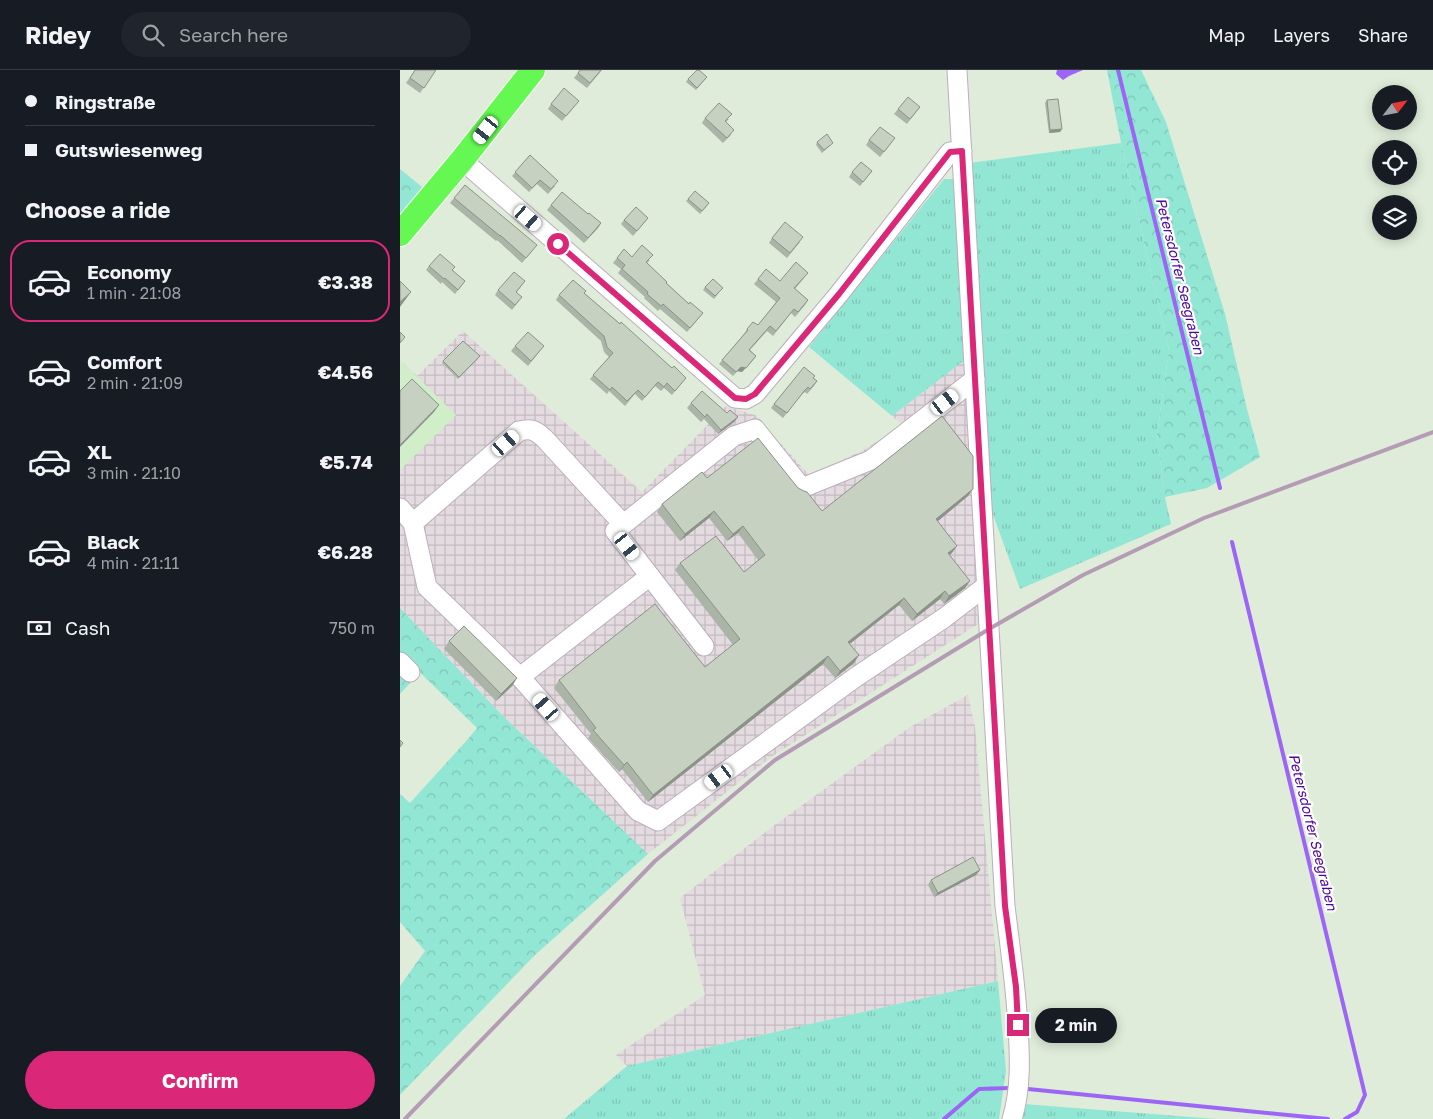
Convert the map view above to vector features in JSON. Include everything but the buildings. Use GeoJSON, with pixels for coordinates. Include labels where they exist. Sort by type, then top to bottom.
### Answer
{"type":"FeatureCollection","features":[{"type":"Feature","properties":{"kind":"main road"},"geometry":{"type":"LineString","coordinates":[[400,234],[462,160],[533,70]]}},
{"type":"Feature","properties":{"kind":"street"},"geometry":{"type":"LineString","coordinates":[[958,70],[1005,906],[1016,987],[1020,1064],[1015,1111],[1012,1119]]}},
{"type":"Feature","properties":{"kind":"street"},"geometry":{"type":"LineString","coordinates":[[462,160],[735,398],[746,399],[755,394],[839,294],[950,152],[962,151]]}},
{"type":"Feature","properties":{"kind":"street"},"geometry":{"type":"LineString","coordinates":[[704,646],[616,531],[623,524],[734,436],[755,429],[802,488],[871,460],[975,379]]}},
{"type":"Feature","properties":{"kind":"street"},"geometry":{"type":"LineString","coordinates":[[413,523],[519,431],[528,429],[536,431],[544,438],[623,524]]}},
{"type":"Feature","properties":{"kind":"street"},"geometry":{"type":"LineString","coordinates":[[400,508],[413,523],[426,587],[520,677],[638,811],[658,821],[856,678],[944,618],[986,586]]}},
{"type":"Feature","properties":{"kind":"street"},"geometry":{"type":"LineString","coordinates":[[520,677],[650,576]]}},
{"type":"Feature","properties":{"kind":"shaded area"},"geometry":{"type":"Polygon","coordinates":[[[1057,70],[1083,70],[1063,80],[1056,74],[1057,70]]]}},
{"type":"Feature","properties":{"kind":"shaded area"},"geometry":{"type":"Polygon","coordinates":[[[463,331],[642,492],[726,406],[755,415],[809,475],[862,451],[903,425],[892,416],[966,359],[978,624],[771,757],[648,854],[503,716],[400,608],[400,360],[417,376],[463,331]]]}},
{"type":"Feature","properties":{"kind":"shaded area"},"geometry":{"type":"Polygon","coordinates":[[[400,360],[456,415],[400,470],[400,360]]]}},
{"type":"Feature","properties":{"kind":"shaded area"},"geometry":{"type":"Polygon","coordinates":[[[968,695],[975,727],[998,981],[627,1066],[616,1055],[705,995],[680,898],[772,827],[910,727],[968,695]]]}},
{"type":"Feature","properties":{"kind":"green space"},"geometry":{"type":"Polygon","coordinates":[[[1107,70],[1141,70],[1166,122],[1225,314],[1260,457],[1207,488],[1165,497],[1157,435],[1169,350],[1121,143],[1107,70]]]}},
{"type":"Feature","properties":{"kind":"green space"},"geometry":{"type":"Polygon","coordinates":[[[1121,143],[1169,350],[1157,435],[1165,497],[1171,524],[1020,589],[991,509],[969,163],[1121,143]]]}},
{"type":"Feature","properties":{"kind":"green space"},"geometry":{"type":"Polygon","coordinates":[[[400,169],[422,187],[400,214],[400,169]]]}},
{"type":"Feature","properties":{"kind":"green space"},"geometry":{"type":"Polygon","coordinates":[[[944,179],[958,179],[966,359],[892,416],[809,347],[944,179]]]}},
{"type":"Feature","properties":{"kind":"green space"},"geometry":{"type":"Polygon","coordinates":[[[400,608],[503,716],[648,854],[535,955],[400,1095],[400,986],[425,951],[400,922],[400,794],[410,803],[477,728],[400,653],[400,608]]]}},
{"type":"Feature","properties":{"kind":"green space"},"geometry":{"type":"Polygon","coordinates":[[[400,671],[411,682],[400,694],[400,671]]]}},
{"type":"Feature","properties":{"kind":"green space"},"geometry":{"type":"Polygon","coordinates":[[[998,981],[1006,1071],[999,1119],[564,1119],[627,1066],[998,981]]]}},
{"type":"Feature","properties":{"kind":"green space"},"geometry":{"type":"Polygon","coordinates":[[[1024,1104],[1216,1119],[1020,1119],[1024,1104]]]}},
{"type":"Feature","properties":{"kind":"waterway","name":"Petersdorfer Seegraben"},"geometry":{"type":"LineString","coordinates":[[1118,70],[1220,488]]}},
{"type":"Feature","properties":{"kind":"waterway","name":"Petersdorfer Seegraben"},"geometry":{"type":"LineString","coordinates":[[1232,542],[1365,1095],[1357,1112],[1345,1119]]}},
{"type":"Feature","properties":{"kind":"waterway","name":"Petersdorfer Seegraben"},"geometry":{"type":"LineString","coordinates":[[944,1119],[979,1089],[1009,1088]]}},
{"type":"Feature","properties":{"kind":"waterway","name":"Petersdorfer Seegraben"},"geometry":{"type":"LineString","coordinates":[[1028,1089],[1328,1119]]}},
{"type":"Feature","properties":{"kind":"railway"},"geometry":{"type":"LineString","coordinates":[[405,1119],[655,861],[775,760],[989,629],[1083,575],[1204,518],[1433,432]]}},
{"type":"Feature","properties":{"kind":"route"},"geometry":{"type":"LineString","coordinates":[[558,244],[735,398],[746,399],[755,394],[839,294],[950,152],[962,151],[1005,906],[1016,987],[1018,1025]]}}]}
